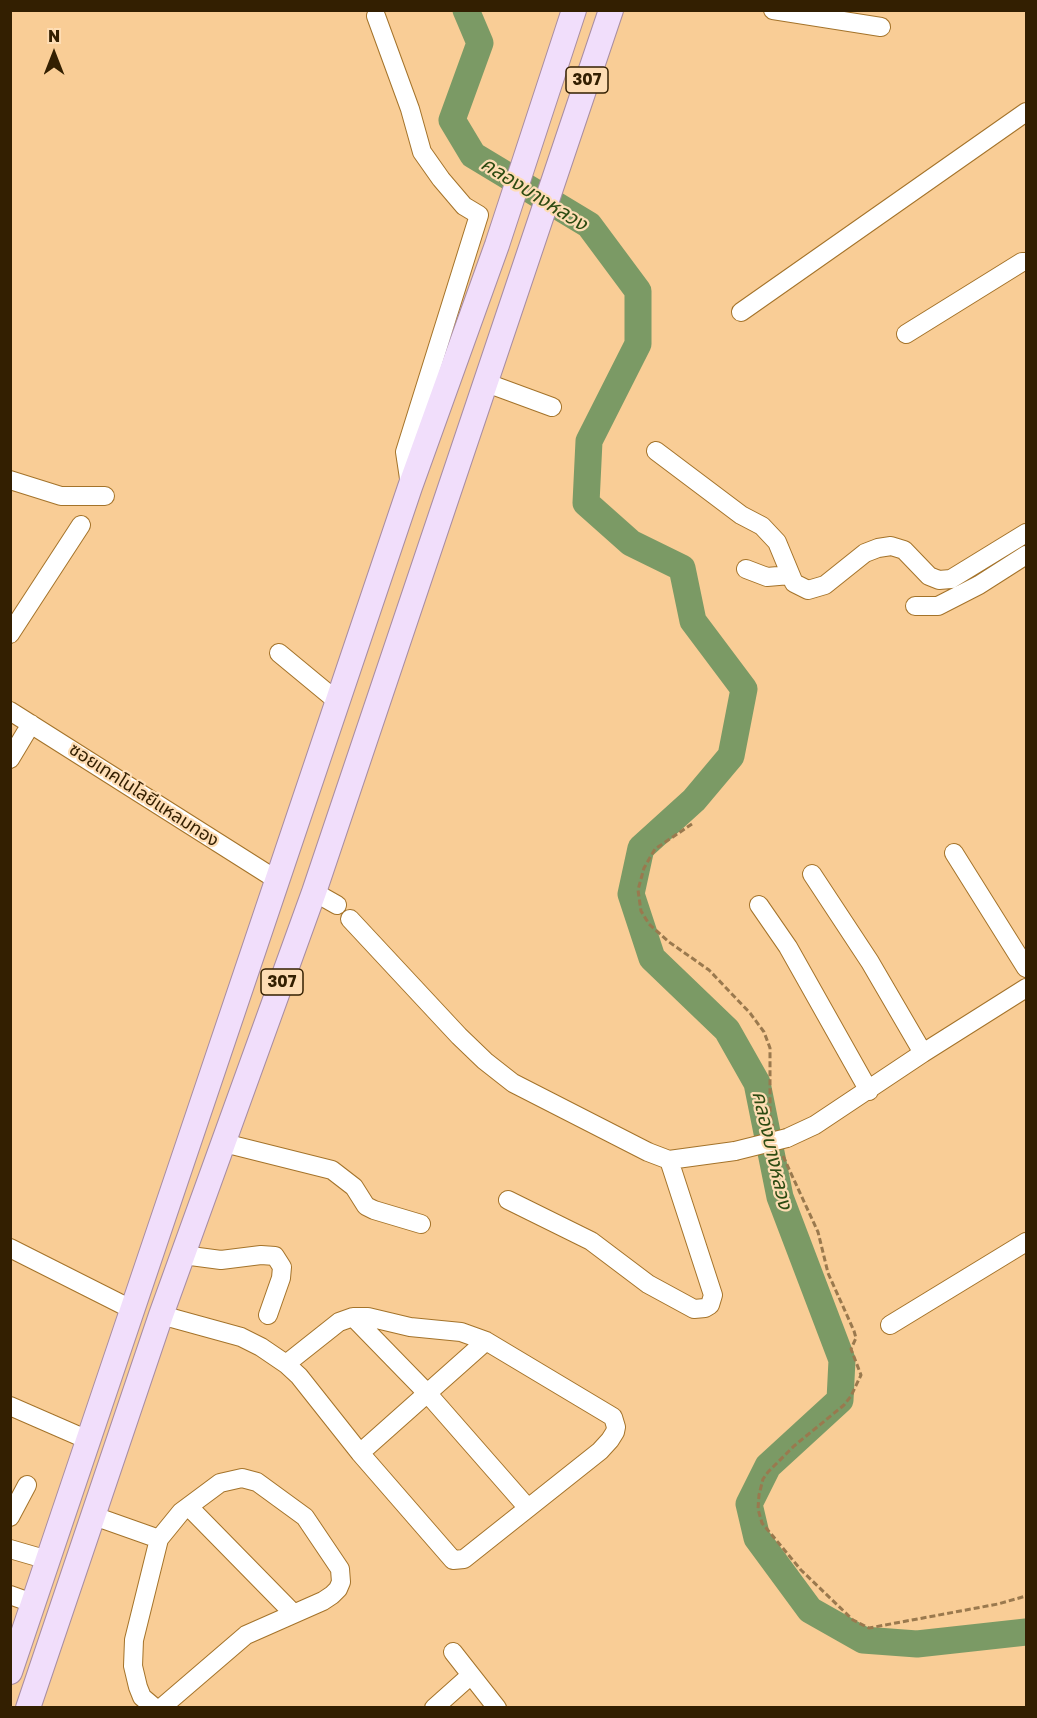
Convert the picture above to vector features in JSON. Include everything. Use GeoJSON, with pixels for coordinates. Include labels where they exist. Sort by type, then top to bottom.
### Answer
{"type":"FeatureCollection","features":[{"type":"Feature","properties":{"kind":"main road","name":"307"},"geometry":{"type":"LineString","coordinates":[[10,1672],[35,1604],[88,1440],[410,487],[497,245],[574,10]]}},
{"type":"Feature","properties":{"kind":"main road","name":"307"},"geometry":{"type":"LineString","coordinates":[[28,1707],[161,1315],[314,892],[610,10]]}},
{"type":"Feature","properties":{"kind":"main road"},"geometry":{"type":"LineString","coordinates":[[66,1507],[94,1516]]}},
{"type":"Feature","properties":{"kind":"street"},"geometry":{"type":"LineString","coordinates":[[773,10],[881,27]]}},
{"type":"Feature","properties":{"kind":"street"},"geometry":{"type":"LineString","coordinates":[[376,16],[410,109],[422,152],[464,206],[479,215],[405,452],[410,487]]}},
{"type":"Feature","properties":{"kind":"street"},"geometry":{"type":"LineString","coordinates":[[741,312],[1026,112]]}},
{"type":"Feature","properties":{"kind":"street"},"geometry":{"type":"LineString","coordinates":[[906,334],[1022,262],[1026,262]]}},
{"type":"Feature","properties":{"kind":"street"},"geometry":{"type":"LineString","coordinates":[[484,382],[552,407]]}},
{"type":"Feature","properties":{"kind":"street"},"geometry":{"type":"LineString","coordinates":[[656,451],[741,515],[762,526],[777,542],[794,584],[808,590],[825,585],[865,553],[891,546],[904,550],[930,576],[939,580],[951,579],[1026,533]]}},
{"type":"Feature","properties":{"kind":"street"},"geometry":{"type":"LineString","coordinates":[[10,480],[61,496],[105,496]]}},
{"type":"Feature","properties":{"kind":"street"},"geometry":{"type":"LineString","coordinates":[[10,634],[81,525]]}},
{"type":"Feature","properties":{"kind":"street"},"geometry":{"type":"LineString","coordinates":[[915,606],[938,606],[979,585],[1026,555]]}},
{"type":"Feature","properties":{"kind":"street"},"geometry":{"type":"LineString","coordinates":[[746,569],[767,577],[790,575]]}},
{"type":"Feature","properties":{"kind":"street"},"geometry":{"type":"LineString","coordinates":[[279,653],[338,701]]}},
{"type":"Feature","properties":{"kind":"street","name":"ซอยเทคโนโลยีแหลมทอง"},"geometry":{"type":"LineString","coordinates":[[10,711],[277,880]]}},
{"type":"Feature","properties":{"kind":"street"},"geometry":{"type":"LineString","coordinates":[[10,759],[31,724]]}},
{"type":"Feature","properties":{"kind":"street"},"geometry":{"type":"LineString","coordinates":[[954,853],[1026,968]]}},
{"type":"Feature","properties":{"kind":"street"},"geometry":{"type":"LineString","coordinates":[[812,874],[870,962],[923,1053]]}},
{"type":"Feature","properties":{"kind":"street"},"geometry":{"type":"LineString","coordinates":[[314,892],[337,905]]}},
{"type":"Feature","properties":{"kind":"street"},"geometry":{"type":"LineString","coordinates":[[759,905],[789,946],[869,1091]]}},
{"type":"Feature","properties":{"kind":"street"},"geometry":{"type":"LineString","coordinates":[[350,919],[459,1036],[513,1083],[648,1152],[669,1160],[735,1151],[781,1141],[815,1125],[1026,988]]}},
{"type":"Feature","properties":{"kind":"street"},"geometry":{"type":"LineString","coordinates":[[225,1143],[332,1170],[354,1187],[366,1206],[421,1224]]}},
{"type":"Feature","properties":{"kind":"street"},"geometry":{"type":"LineString","coordinates":[[508,1200],[591,1241],[648,1284],[694,1309],[705,1308],[710,1305],[713,1295],[669,1160]]}},
{"type":"Feature","properties":{"kind":"street"},"geometry":{"type":"LineString","coordinates":[[890,1324],[1026,1242]]}},
{"type":"Feature","properties":{"kind":"street"},"geometry":{"type":"LineString","coordinates":[[10,1248],[133,1310]]}},
{"type":"Feature","properties":{"kind":"street"},"geometry":{"type":"LineString","coordinates":[[183,1255],[220,1260],[275,1256],[282,1267],[281,1278],[268,1315]]}},
{"type":"Feature","properties":{"kind":"street"},"geometry":{"type":"LineString","coordinates":[[161,1315],[241,1337],[286,1364],[299,1376],[360,1453],[453,1560],[464,1559],[600,1451],[615,1432],[613,1417],[486,1341],[460,1332],[410,1327],[368,1317],[353,1317],[339,1322],[286,1364]]}},
{"type":"Feature","properties":{"kind":"street"},"geometry":{"type":"LineString","coordinates":[[353,1317],[428,1394],[527,1507]]}},
{"type":"Feature","properties":{"kind":"street"},"geometry":{"type":"LineString","coordinates":[[360,1453],[486,1341]]}},
{"type":"Feature","properties":{"kind":"street"},"geometry":{"type":"LineString","coordinates":[[10,1406],[88,1440]]}},
{"type":"Feature","properties":{"kind":"street"},"geometry":{"type":"LineString","coordinates":[[155,1707],[142,1697],[133,1666],[134,1640],[159,1539],[189,1507],[220,1483],[242,1478],[256,1482],[305,1517],[337,1562],[341,1582],[333,1595],[323,1601],[246,1635],[161,1707]]}},
{"type":"Feature","properties":{"kind":"street"},"geometry":{"type":"LineString","coordinates":[[10,1517],[27,1485]]}},
{"type":"Feature","properties":{"kind":"street"},"geometry":{"type":"LineString","coordinates":[[189,1507],[293,1613]]}},
{"type":"Feature","properties":{"kind":"street"},"geometry":{"type":"LineString","coordinates":[[94,1516],[159,1539]]}},
{"type":"Feature","properties":{"kind":"street"},"geometry":{"type":"LineString","coordinates":[[10,1549],[48,1560]]}},
{"type":"Feature","properties":{"kind":"street"},"geometry":{"type":"LineString","coordinates":[[10,1595],[35,1604]]}},
{"type":"Feature","properties":{"kind":"street"},"geometry":{"type":"LineString","coordinates":[[453,1652],[497,1707]]}},
{"type":"Feature","properties":{"kind":"street"},"geometry":{"type":"LineString","coordinates":[[434,1707],[471,1675]]}},
{"type":"Feature","properties":{"kind":"path"},"geometry":{"type":"LineString","coordinates":[[692,824],[656,849],[644,868],[638,890],[641,911],[649,924],[669,942],[709,970],[750,1013],[764,1032],[770,1048],[770,1115],[818,1232],[828,1273],[854,1331],[856,1338],[851,1349],[861,1375],[844,1405],[794,1446],[763,1479],[758,1509],[762,1523],[801,1570],[853,1620],[869,1628],[998,1604],[1026,1596]]}},
{"type":"Feature","properties":{"kind":"waterway","name":"คลองบางหลวง"},"geometry":{"type":"LineString","coordinates":[[466,10],[480,43],[452,120],[473,155],[589,225],[638,291],[638,344],[589,441],[586,503],[631,543],[682,568],[693,621],[744,689],[731,756],[694,800],[641,848],[631,894],[652,958],[727,1030],[757,1083],[780,1197],[842,1360],[840,1400],[768,1466],[749,1504],[757,1538],[810,1610],[863,1640],[917,1644],[1026,1632]]}}]}
